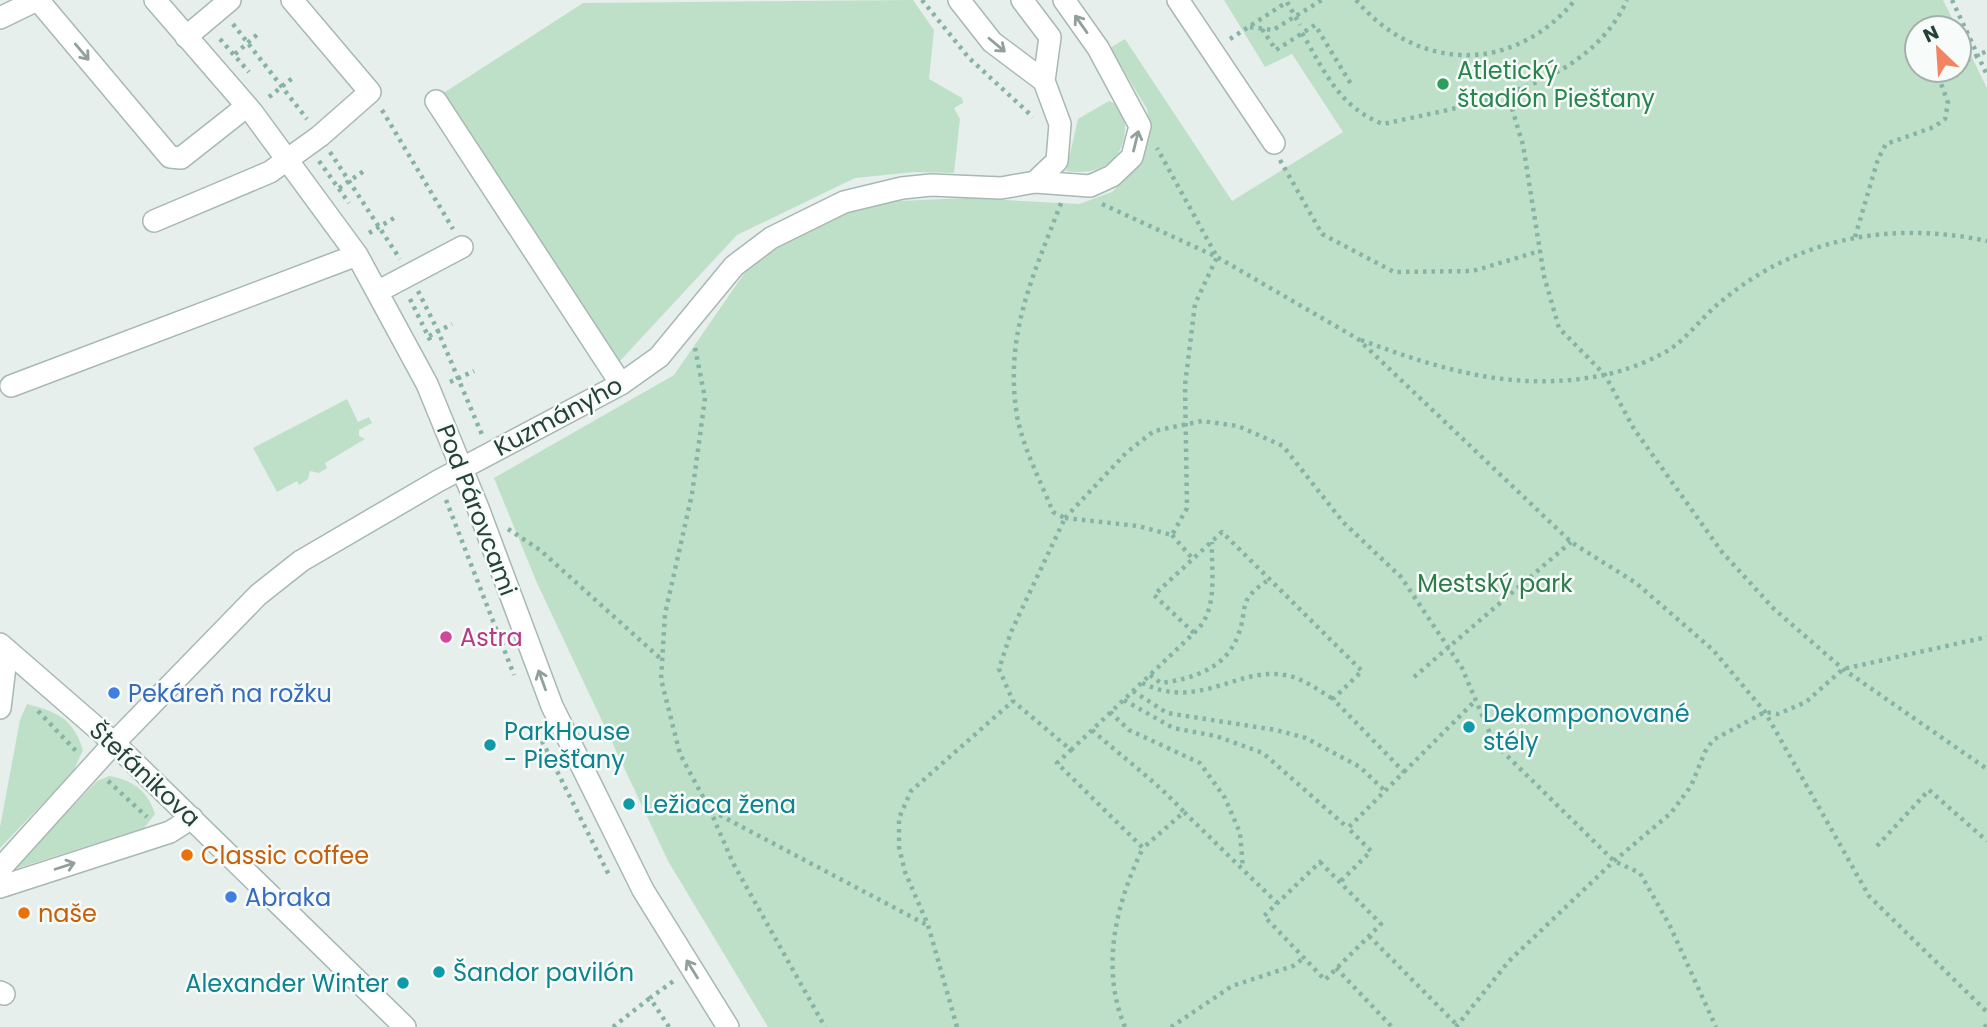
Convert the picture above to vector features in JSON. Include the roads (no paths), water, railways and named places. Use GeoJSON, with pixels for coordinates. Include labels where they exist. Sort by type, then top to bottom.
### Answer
{"type":"FeatureCollection","features":[{"type":"Feature","properties":{"kind":"street"},"geometry":{"type":"LineString","coordinates":[[0,18],[37,0],[170,158],[181,158],[247,106]]}},
{"type":"Feature","properties":{"kind":"street","name":"Pod Párovcami"},"geometry":{"type":"LineString","coordinates":[[155,0],[247,106],[357,255],[470,462],[552,706],[643,890],[727,1027]]}},
{"type":"Feature","properties":{"kind":"street"},"geometry":{"type":"LineString","coordinates":[[154,221],[270,172],[320,136],[370,92],[292,0]]}},
{"type":"Feature","properties":{"kind":"street"},"geometry":{"type":"LineString","coordinates":[[959,0],[992,42],[1044,81]]}},
{"type":"Feature","properties":{"kind":"street"},"geometry":{"type":"LineString","coordinates":[[1022,0],[1050,37],[1044,81],[1060,124],[1057,161],[1034,182]]}},
{"type":"Feature","properties":{"kind":"street","name":"Kuzmányho"},"geometry":{"type":"LineString","coordinates":[[0,869],[114,743],[258,595],[290,569],[470,462],[621,384],[659,356],[734,266],[771,237],[844,202],[902,188],[931,185],[1000,188],[1034,182],[1064,196],[1112,176],[1132,157],[1140,127],[1098,48],[1064,0]]}},
{"type":"Feature","properties":{"kind":"street"},"geometry":{"type":"LineString","coordinates":[[1178,0],[1274,143]]}},
{"type":"Feature","properties":{"kind":"street"},"geometry":{"type":"LineString","coordinates":[[186,37],[225,4]]}},
{"type":"Feature","properties":{"kind":"street"},"geometry":{"type":"LineString","coordinates":[[436,101],[621,384]]}},
{"type":"Feature","properties":{"kind":"street"},"geometry":{"type":"LineString","coordinates":[[377,292],[410,277],[462,247]]}},
{"type":"Feature","properties":{"kind":"street"},"geometry":{"type":"LineString","coordinates":[[11,386],[357,255]]}},
{"type":"Feature","properties":{"kind":"street"},"geometry":{"type":"LineString","coordinates":[[0,708],[4,647]]}},
{"type":"Feature","properties":{"kind":"street","name":"Štefánikova"},"geometry":{"type":"LineString","coordinates":[[4,647],[114,743],[405,1027]]}},
{"type":"Feature","properties":{"kind":"street"},"geometry":{"type":"LineString","coordinates":[[0,887],[170,832],[191,818]]}},
{"type":"Feature","properties":{"kind":"place","name":"Atletický štadión Piešťany"},"geometry":{"type":"Point","coordinates":[1443,84]}},
{"type":"Feature","properties":{"kind":"place","name":"Astra"},"geometry":{"type":"Point","coordinates":[446,637]}},
{"type":"Feature","properties":{"kind":"place","name":"Pekáreň na rožku"},"geometry":{"type":"Point","coordinates":[114,693]}},
{"type":"Feature","properties":{"kind":"place","name":"Dekomponované stély"},"geometry":{"type":"Point","coordinates":[1469,727]}},
{"type":"Feature","properties":{"kind":"place","name":"ParkHouse - Piešťany"},"geometry":{"type":"Point","coordinates":[490,745]}},
{"type":"Feature","properties":{"kind":"place","name":"Ležiaca žena"},"geometry":{"type":"Point","coordinates":[629,804]}},
{"type":"Feature","properties":{"kind":"place","name":"Classic coffee"},"geometry":{"type":"Point","coordinates":[187,855]}},
{"type":"Feature","properties":{"kind":"place","name":"Abraka"},"geometry":{"type":"Point","coordinates":[231,897]}},
{"type":"Feature","properties":{"kind":"place","name":"naše"},"geometry":{"type":"Point","coordinates":[24,913]}},
{"type":"Feature","properties":{"kind":"place","name":"Šandor pavilón"},"geometry":{"type":"Point","coordinates":[439,972]}},
{"type":"Feature","properties":{"kind":"place","name":"Alexander Winter"},"geometry":{"type":"Point","coordinates":[403,983]}},
{"type":"Feature","properties":{"kind":"park label","name":"Mestský park"},"geometry":{"type":"Point","coordinates":[1495,583]}}]}
